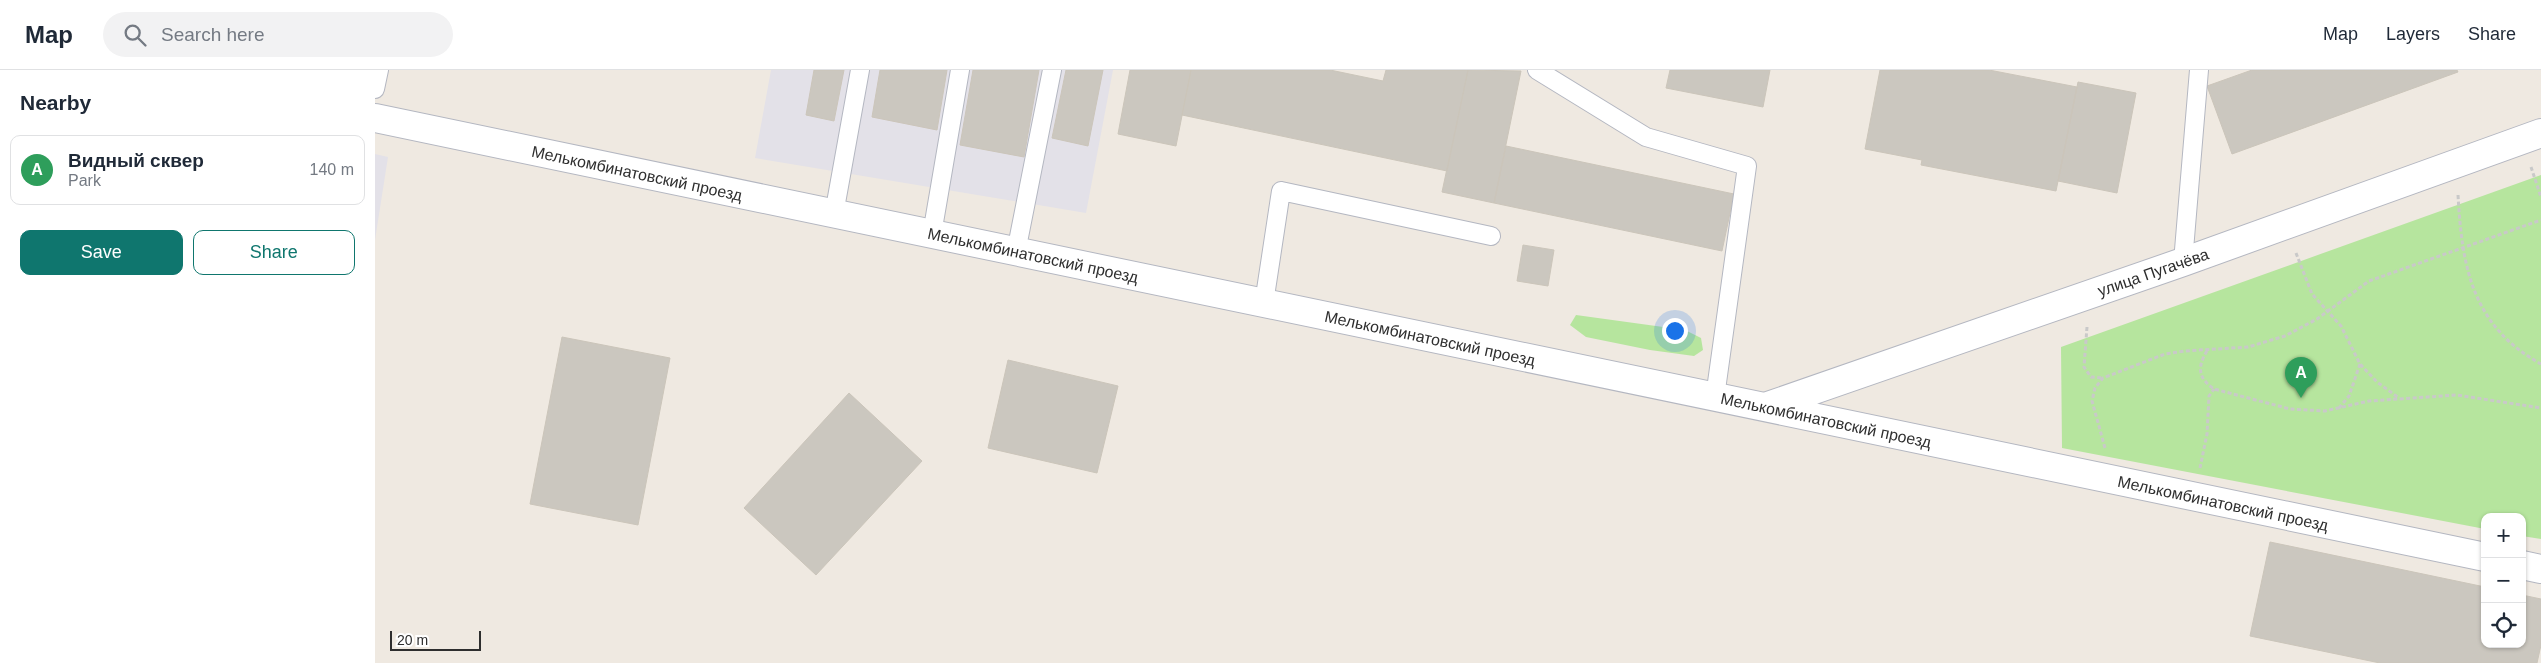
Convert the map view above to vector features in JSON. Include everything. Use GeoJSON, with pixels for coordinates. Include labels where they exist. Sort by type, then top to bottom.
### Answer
{"type":"FeatureCollection","features":[{"type":"Feature","properties":{"kind":"street","name":"Мелькомбинатовский проезд"},"geometry":{"type":"LineString","coordinates":[[375,118],[2481,557]]}},
{"type":"Feature","properties":{"kind":"street","name":"улица Пугачёва"},"geometry":{"type":"LineString","coordinates":[[1764,407],[2183,262],[2541,133]]}},
{"type":"Feature","properties":{"kind":"street"},"geometry":{"type":"LineString","coordinates":[[2526,566],[2541,569]]}},
{"type":"Feature","properties":{"kind":"lane"},"geometry":{"type":"LineString","coordinates":[[375,89],[379,70]]}},
{"type":"Feature","properties":{"kind":"lane"},"geometry":{"type":"LineString","coordinates":[[834,214],[860,70]]}},
{"type":"Feature","properties":{"kind":"lane"},"geometry":{"type":"LineString","coordinates":[[932,234],[960,70]]}},
{"type":"Feature","properties":{"kind":"lane"},"geometry":{"type":"LineString","coordinates":[[1016,252],[1052,70]]}},
{"type":"Feature","properties":{"kind":"lane"},"geometry":{"type":"LineString","coordinates":[[1537,70],[1646,136],[1747,166],[1715,397]]}},
{"type":"Feature","properties":{"kind":"lane"},"geometry":{"type":"LineString","coordinates":[[2183,262],[2199,70]]}},
{"type":"Feature","properties":{"kind":"lane"},"geometry":{"type":"LineString","coordinates":[[1265,303],[1281,192],[1491,236]]}},
{"type":"Feature","properties":{"kind":"path"},"geometry":{"type":"LineString","coordinates":[[2456,164],[2462,248],[2472,287],[2485,314],[2505,336],[2531,359],[2541,364]]}},
{"type":"Feature","properties":{"kind":"path"},"geometry":{"type":"LineString","coordinates":[[2091,294],[2084,367],[2091,377],[2103,378],[2165,354],[2248,347],[2285,336],[2327,311],[2369,281],[2541,220]]}},
{"type":"Feature","properties":{"kind":"path"},"geometry":{"type":"LineString","coordinates":[[2287,225],[2303,276],[2312,294],[2341,326],[2361,364],[2377,382],[2399,398]]}},
{"type":"Feature","properties":{"kind":"path"},"geometry":{"type":"LineString","coordinates":[[2207,351],[2201,361],[2199,372],[2205,383],[2214,389],[2289,409],[2325,411],[2369,401],[2457,395],[2541,408]]}},
{"type":"Feature","properties":{"kind":"path"},"geometry":{"type":"LineString","coordinates":[[2338,408],[2349,396],[2361,364]]}},
{"type":"Feature","properties":{"kind":"path"},"geometry":{"type":"LineString","coordinates":[[2103,378],[2095,388],[2092,401],[2114,480]]}},
{"type":"Feature","properties":{"kind":"path"},"geometry":{"type":"LineString","coordinates":[[2192,496],[2207,434],[2209,396],[2214,389]]}},
{"type":"Feature","properties":{"kind":"shaded area"},"geometry":{"type":"Polygon","coordinates":[[[771,70],[1113,70],[1086,213],[755,158],[771,70]]]}},
{"type":"Feature","properties":{"kind":"shaded area"},"geometry":{"type":"Polygon","coordinates":[[[375,154],[388,157],[375,240],[375,154]]]}},
{"type":"Feature","properties":{"kind":"green space"},"geometry":{"type":"Polygon","coordinates":[[[2541,175],[2541,539],[2526,537],[2526,513],[2481,513],[2481,528],[2062,448],[2061,347],[2541,175]]]}},
{"type":"Feature","properties":{"kind":"green space"},"geometry":{"type":"Polygon","coordinates":[[[1576,315],[1685,330],[1701,338],[1703,350],[1694,356],[1650,350],[1586,337],[1570,325],[1576,315]]]}},
{"type":"Feature","properties":{"kind":"building"},"geometry":{"type":"Polygon","coordinates":[[[814,70],[844,70],[834,121],[806,115],[814,70]]]}},
{"type":"Feature","properties":{"kind":"building"},"geometry":{"type":"Polygon","coordinates":[[[880,70],[947,70],[937,130],[872,117],[880,70]]]}},
{"type":"Feature","properties":{"kind":"building"},"geometry":{"type":"Polygon","coordinates":[[[973,70],[1039,70],[1024,157],[960,145],[973,70]]]}},
{"type":"Feature","properties":{"kind":"building"},"geometry":{"type":"Polygon","coordinates":[[[1066,70],[1103,70],[1088,146],[1052,138],[1066,70]]]}},
{"type":"Feature","properties":{"kind":"building"},"geometry":{"type":"Polygon","coordinates":[[[1130,70],[1191,70],[1176,146],[1118,134],[1130,70]]]}},
{"type":"Feature","properties":{"kind":"building"},"geometry":{"type":"Polygon","coordinates":[[[1191,70],[1330,70],[1383,81],[1386,70],[1468,70],[1447,171],[1182,115],[1191,70]]]}},
{"type":"Feature","properties":{"kind":"building"},"geometry":{"type":"Polygon","coordinates":[[[1468,70],[1521,71],[1494,203],[1442,192],[1468,70]]]}},
{"type":"Feature","properties":{"kind":"building"},"geometry":{"type":"Polygon","coordinates":[[[1670,70],[1770,70],[1763,107],[1666,88],[1670,70]]]}},
{"type":"Feature","properties":{"kind":"building"},"geometry":{"type":"Polygon","coordinates":[[[1880,70],[1989,70],[2077,87],[2056,191],[1921,165],[1922,160],[1865,149],[1880,70]]]}},
{"type":"Feature","properties":{"kind":"building"},"geometry":{"type":"Polygon","coordinates":[[[2252,70],[2457,70],[2458,72],[2232,154],[2207,86],[2252,70]]]}},
{"type":"Feature","properties":{"kind":"building"},"geometry":{"type":"Polygon","coordinates":[[[2078,82],[2136,93],[2117,193],[2058,181],[2078,82]]]}},
{"type":"Feature","properties":{"kind":"building"},"geometry":{"type":"Polygon","coordinates":[[[1506,146],[1734,194],[1722,251],[1494,203],[1506,146]]]}},
{"type":"Feature","properties":{"kind":"building"},"geometry":{"type":"Polygon","coordinates":[[[1523,245],[1554,250],[1548,286],[1517,281],[1523,245]]]}},
{"type":"Feature","properties":{"kind":"building"},"geometry":{"type":"Polygon","coordinates":[[[562,337],[670,358],[638,525],[530,504],[562,337]]]}},
{"type":"Feature","properties":{"kind":"building"},"geometry":{"type":"Polygon","coordinates":[[[1008,360],[1118,386],[1097,473],[988,448],[1008,360]]]}},
{"type":"Feature","properties":{"kind":"building"},"geometry":{"type":"Polygon","coordinates":[[[849,393],[922,461],[816,575],[744,508],[849,393]]]}},
{"type":"Feature","properties":{"kind":"building"},"geometry":{"type":"Polygon","coordinates":[[[2270,542],[2481,586],[2481,648],[2526,648],[2526,596],[2541,599],[2541,645],[2537,663],[2380,663],[2250,636],[2270,542]]]}},
{"type":"Feature","properties":{"kind":"place","name":"Видный сквер"},"geometry":{"type":"Point","coordinates":[2301,398]}}]}
